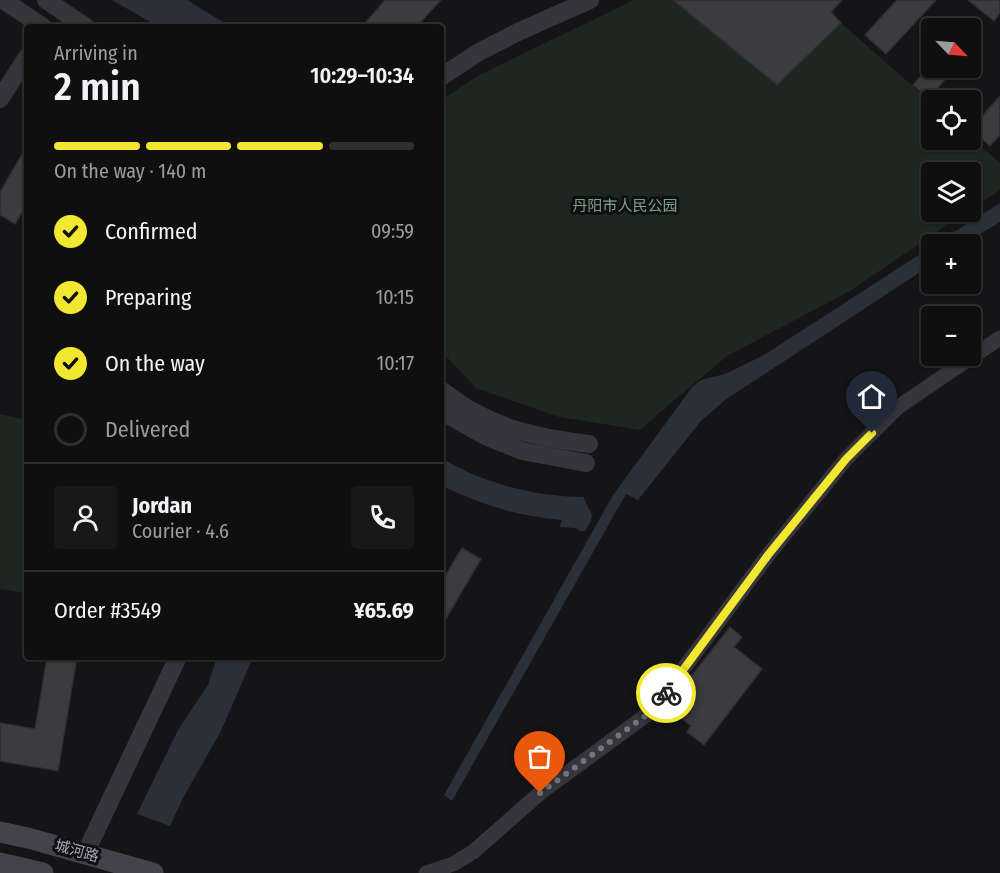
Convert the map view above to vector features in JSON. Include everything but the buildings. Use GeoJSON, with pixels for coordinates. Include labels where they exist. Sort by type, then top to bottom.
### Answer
{"type":"FeatureCollection","features":[{"type":"Feature","properties":{"kind":"main road","name":"城河路"},"geometry":{"type":"LineString","coordinates":[[0,832],[153,873]]}},
{"type":"Feature","properties":{"kind":"main road","name":"城河路"},"geometry":{"type":"LineString","coordinates":[[0,863],[43,873]]}},
{"type":"Feature","properties":{"kind":"street"},"geometry":{"type":"LineString","coordinates":[[3,0],[39,24]]}},
{"type":"Feature","properties":{"kind":"street"},"geometry":{"type":"LineString","coordinates":[[444,75],[479,52],[590,0]]}},
{"type":"Feature","properties":{"kind":"street"},"geometry":{"type":"LineString","coordinates":[[45,24],[59,5],[82,24]]}},
{"type":"Feature","properties":{"kind":"street"},"geometry":{"type":"LineString","coordinates":[[0,99],[24,62]]}},
{"type":"Feature","properties":{"kind":"street"},"geometry":{"type":"LineString","coordinates":[[426,873],[453,864],[472,852],[540,793],[652,711],[768,555],[846,459],[898,407],[1000,338]]}},
{"type":"Feature","properties":{"kind":"street"},"geometry":{"type":"LineString","coordinates":[[444,392],[472,411],[510,428],[553,440],[590,444]]}},
{"type":"Feature","properties":{"kind":"street"},"geometry":{"type":"LineString","coordinates":[[444,413],[485,436],[522,451],[586,463]]}},
{"type":"Feature","properties":{"kind":"street"},"geometry":{"type":"LineString","coordinates":[[85,854],[177,660]]}},
{"type":"Feature","properties":{"kind":"green space","name":"丹阳市人民公园"},"geometry":{"type":"Polygon","coordinates":[[[634,0],[673,0],[777,85],[841,23],[921,93],[921,150],[981,150],[981,146],[1000,163],[1000,190],[981,202],[981,162],[921,162],[921,222],[951,222],[934,234],[921,234],[921,243],[850,291],[727,356],[640,430],[559,417],[476,388],[444,354],[444,98],[479,75],[634,0]]]}},
{"type":"Feature","properties":{"kind":"green space"},"geometry":{"type":"Polygon","coordinates":[[[0,414],[24,419],[24,593],[0,589],[0,414]]]}},
{"type":"Feature","properties":{"kind":"shaded area"},"geometry":{"type":"Polygon","coordinates":[[[112,0],[187,0],[226,24],[154,24],[112,0]]]}},
{"type":"Feature","properties":{"kind":"shaded area"},"geometry":{"type":"Polygon","coordinates":[[[1000,203],[1000,222],[980,234],[951,234],[970,222],[981,222],[981,215],[1000,203]]]}},
{"type":"Feature","properties":{"kind":"shaded area"},"geometry":{"type":"Polygon","coordinates":[[[921,253],[921,272],[725,400],[701,421],[638,500],[626,494],[452,801],[444,795],[613,495],[693,386],[701,380],[725,374],[764,355],[921,253]]]}},
{"type":"Feature","properties":{"kind":"shaded area"},"geometry":{"type":"Polygon","coordinates":[[[444,460],[474,475],[510,487],[547,494],[584,497],[592,516],[585,531],[580,531],[575,528],[560,527],[562,520],[515,513],[444,486],[444,460]]]}},
{"type":"Feature","properties":{"kind":"shaded area"},"geometry":{"type":"Polygon","coordinates":[[[216,660],[252,660],[221,731],[170,826],[137,814],[178,730],[208,685],[216,660]]]}},
{"type":"Feature","properties":{"kind":"way so far"},"geometry":{"type":"LineString","coordinates":[[540,793],[652,711],[666,693]]}},
{"type":"Feature","properties":{"kind":"route"},"geometry":{"type":"LineString","coordinates":[[666,693],[768,555],[846,459],[872,433]]}}]}
